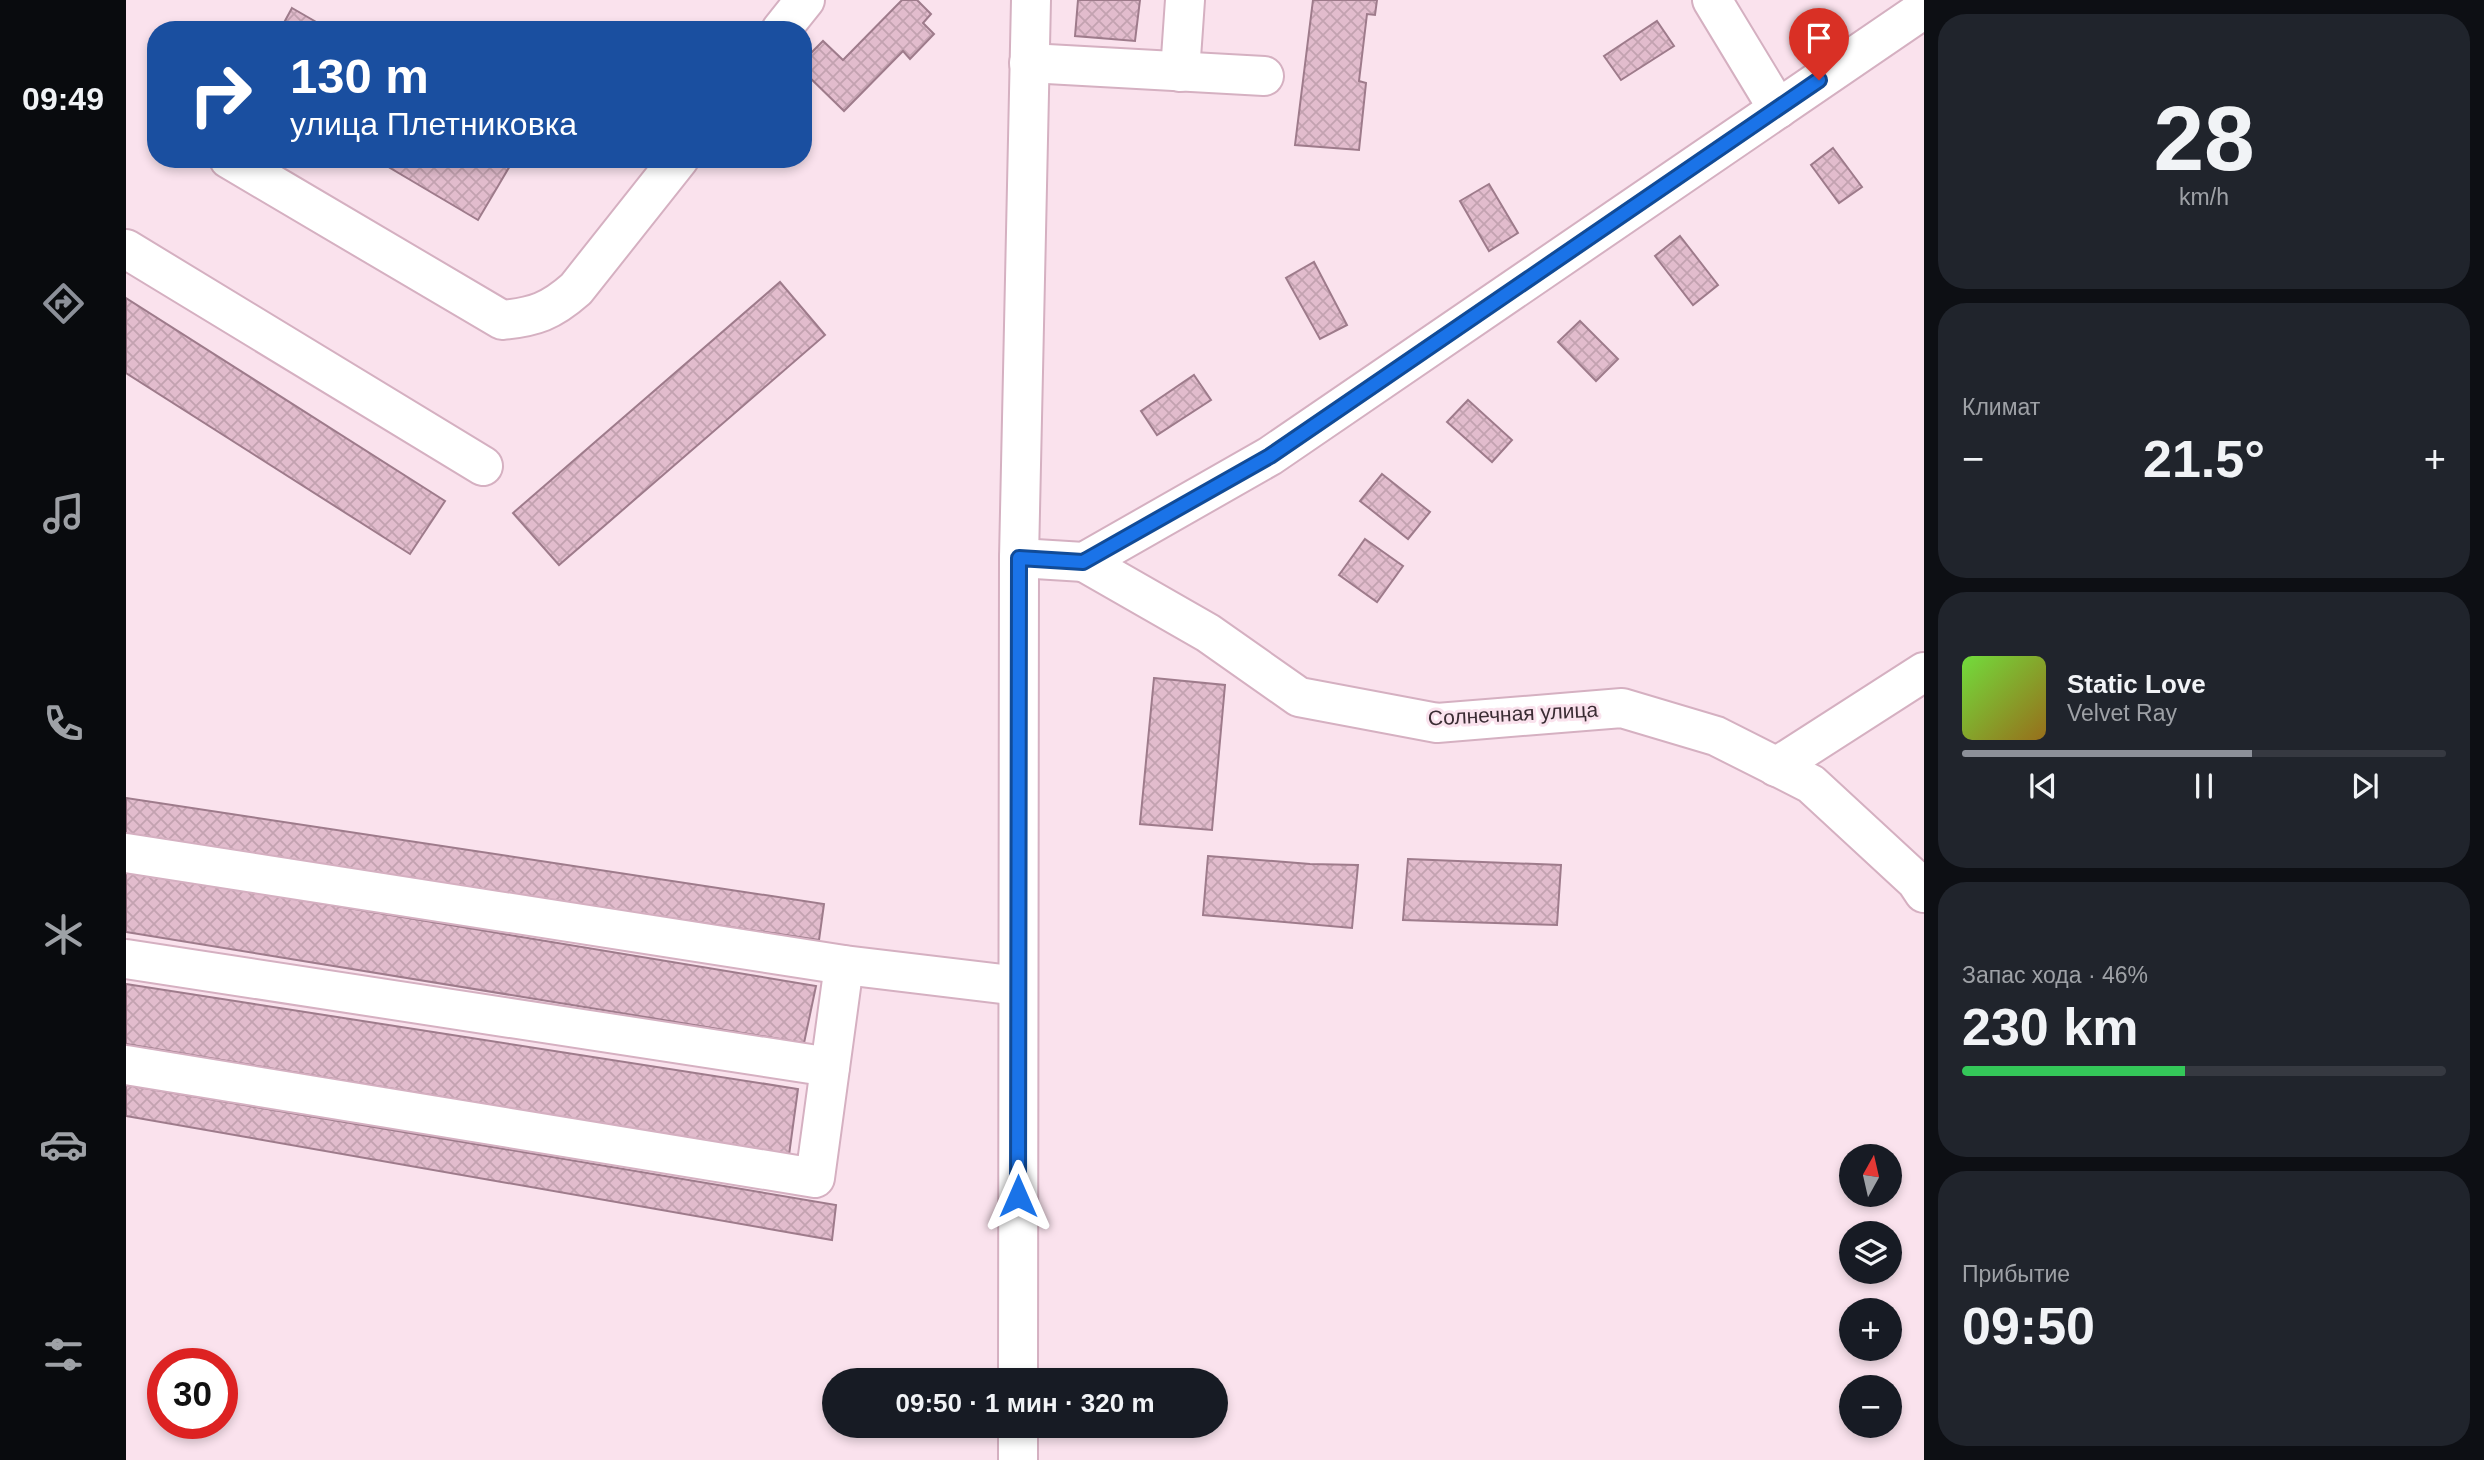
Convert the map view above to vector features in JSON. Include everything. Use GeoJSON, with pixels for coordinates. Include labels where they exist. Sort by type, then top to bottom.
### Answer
{"type":"FeatureCollection","features":[{"type":"Feature","properties":{"kind":"street"},"geometry":{"type":"LineString","coordinates":[[788,21],[805,0]]}},
{"type":"Feature","properties":{"kind":"street"},"geometry":{"type":"LineString","coordinates":[[1018,1368],[1019,558],[1031,0]]}},
{"type":"Feature","properties":{"kind":"street"},"geometry":{"type":"LineString","coordinates":[[1180,72],[1185,0]]}},
{"type":"Feature","properties":{"kind":"street"},"geometry":{"type":"LineString","coordinates":[[1712,0],[1778,109]]}},
{"type":"Feature","properties":{"kind":"street"},"geometry":{"type":"LineString","coordinates":[[1019,558],[1083,562],[1270,456],[1924,9]]}},
{"type":"Feature","properties":{"kind":"street"},"geometry":{"type":"LineString","coordinates":[[1029,63],[1264,76]]}},
{"type":"Feature","properties":{"kind":"street"},"geometry":{"type":"LineString","coordinates":[[244,168],[502,320],[530,318],[557,306],[576,289],[671,168]]}},
{"type":"Feature","properties":{"kind":"street"},"geometry":{"type":"LineString","coordinates":[[126,249],[483,466]]}},
{"type":"Feature","properties":{"kind":"street","name":"Солнечная улица"},"geometry":{"type":"LineString","coordinates":[[1083,562],[1208,633],[1299,697],[1437,723],[1622,708],[1716,736],[1811,785],[1916,881],[1924,893]]}},
{"type":"Feature","properties":{"kind":"street"},"geometry":{"type":"LineString","coordinates":[[1776,767],[1924,672]]}},
{"type":"Feature","properties":{"kind":"street"},"geometry":{"type":"LineString","coordinates":[[126,853],[844,965],[1018,986]]}},
{"type":"Feature","properties":{"kind":"street"},"geometry":{"type":"LineString","coordinates":[[126,959],[830,1067]]}},
{"type":"Feature","properties":{"kind":"street"},"geometry":{"type":"LineString","coordinates":[[126,1065],[815,1178],[844,965]]}},
{"type":"Feature","properties":{"kind":"street"},"geometry":{"type":"LineString","coordinates":[[1018,1438],[1018,1460]]}},
{"type":"Feature","properties":{"kind":"building"},"geometry":{"type":"Polygon","coordinates":[[[902,0],[917,0],[931,14],[923,23],[934,34],[910,59],[903,51],[844,111],[812,80],[812,52],[823,41],[843,60],[902,0]]]}},
{"type":"Feature","properties":{"kind":"building"},"geometry":{"type":"Polygon","coordinates":[[[1078,0],[1140,0],[1135,41],[1075,36],[1078,0]]]}},
{"type":"Feature","properties":{"kind":"building"},"geometry":{"type":"Polygon","coordinates":[[[1313,0],[1377,0],[1375,15],[1367,14],[1359,81],[1366,83],[1359,150],[1295,145],[1313,0]]]}},
{"type":"Feature","properties":{"kind":"building"},"geometry":{"type":"Polygon","coordinates":[[[292,8],[314,21],[285,21],[292,8]]]}},
{"type":"Feature","properties":{"kind":"building"},"geometry":{"type":"Polygon","coordinates":[[[1657,21],[1674,46],[1621,80],[1604,56],[1657,21]]]}},
{"type":"Feature","properties":{"kind":"building"},"geometry":{"type":"Polygon","coordinates":[[[1833,148],[1862,187],[1839,203],[1811,165],[1833,148]]]}},
{"type":"Feature","properties":{"kind":"building"},"geometry":{"type":"Polygon","coordinates":[[[390,168],[509,168],[478,220],[390,168]]]}},
{"type":"Feature","properties":{"kind":"building"},"geometry":{"type":"Polygon","coordinates":[[[1489,184],[1518,233],[1489,251],[1460,201],[1489,184]]]}},
{"type":"Feature","properties":{"kind":"building"},"geometry":{"type":"Polygon","coordinates":[[[1680,236],[1718,285],[1693,305],[1655,256],[1680,236]]]}},
{"type":"Feature","properties":{"kind":"building"},"geometry":{"type":"Polygon","coordinates":[[[1314,262],[1347,325],[1320,339],[1286,278],[1314,262]]]}},
{"type":"Feature","properties":{"kind":"building"},"geometry":{"type":"Polygon","coordinates":[[[780,282],[825,335],[559,565],[513,513],[780,282]]]}},
{"type":"Feature","properties":{"kind":"building"},"geometry":{"type":"Polygon","coordinates":[[[126,298],[445,501],[410,554],[126,373],[126,298]]]}},
{"type":"Feature","properties":{"kind":"building"},"geometry":{"type":"Polygon","coordinates":[[[1580,321],[1618,359],[1596,381],[1558,342],[1580,321]]]}},
{"type":"Feature","properties":{"kind":"building"},"geometry":{"type":"Polygon","coordinates":[[[1194,375],[1211,400],[1157,435],[1141,411],[1194,375]]]}},
{"type":"Feature","properties":{"kind":"building"},"geometry":{"type":"Polygon","coordinates":[[[1468,400],[1512,440],[1492,462],[1447,422],[1468,400]]]}},
{"type":"Feature","properties":{"kind":"building"},"geometry":{"type":"Polygon","coordinates":[[[1382,474],[1430,512],[1408,539],[1360,501],[1382,474]]]}},
{"type":"Feature","properties":{"kind":"building"},"geometry":{"type":"Polygon","coordinates":[[[1365,539],[1403,566],[1377,602],[1339,575],[1365,539]]]}},
{"type":"Feature","properties":{"kind":"building"},"geometry":{"type":"Polygon","coordinates":[[[1154,678],[1225,685],[1212,830],[1140,824],[1154,678]]]}},
{"type":"Feature","properties":{"kind":"building"},"geometry":{"type":"Polygon","coordinates":[[[126,798],[824,904],[819,940],[126,838],[126,798]]]}},
{"type":"Feature","properties":{"kind":"building"},"geometry":{"type":"Polygon","coordinates":[[[1208,856],[1358,865],[1352,928],[1203,915],[1208,856]]]}},
{"type":"Feature","properties":{"kind":"building"},"geometry":{"type":"Polygon","coordinates":[[[1408,859],[1561,865],[1557,925],[1403,920],[1408,859]]]}},
{"type":"Feature","properties":{"kind":"building"},"geometry":{"type":"Polygon","coordinates":[[[126,871],[816,986],[804,1043],[126,932],[126,871]]]}},
{"type":"Feature","properties":{"kind":"building"},"geometry":{"type":"Polygon","coordinates":[[[126,984],[798,1089],[789,1155],[126,1044],[126,984]]]}},
{"type":"Feature","properties":{"kind":"building"},"geometry":{"type":"Polygon","coordinates":[[[126,1085],[836,1205],[832,1240],[126,1116],[126,1085]]]}},
{"type":"Feature","properties":{"kind":"route"},"geometry":{"type":"LineString","coordinates":[[1018,1196],[1019,558],[1083,562],[1270,456],[1819,80]]}}]}
